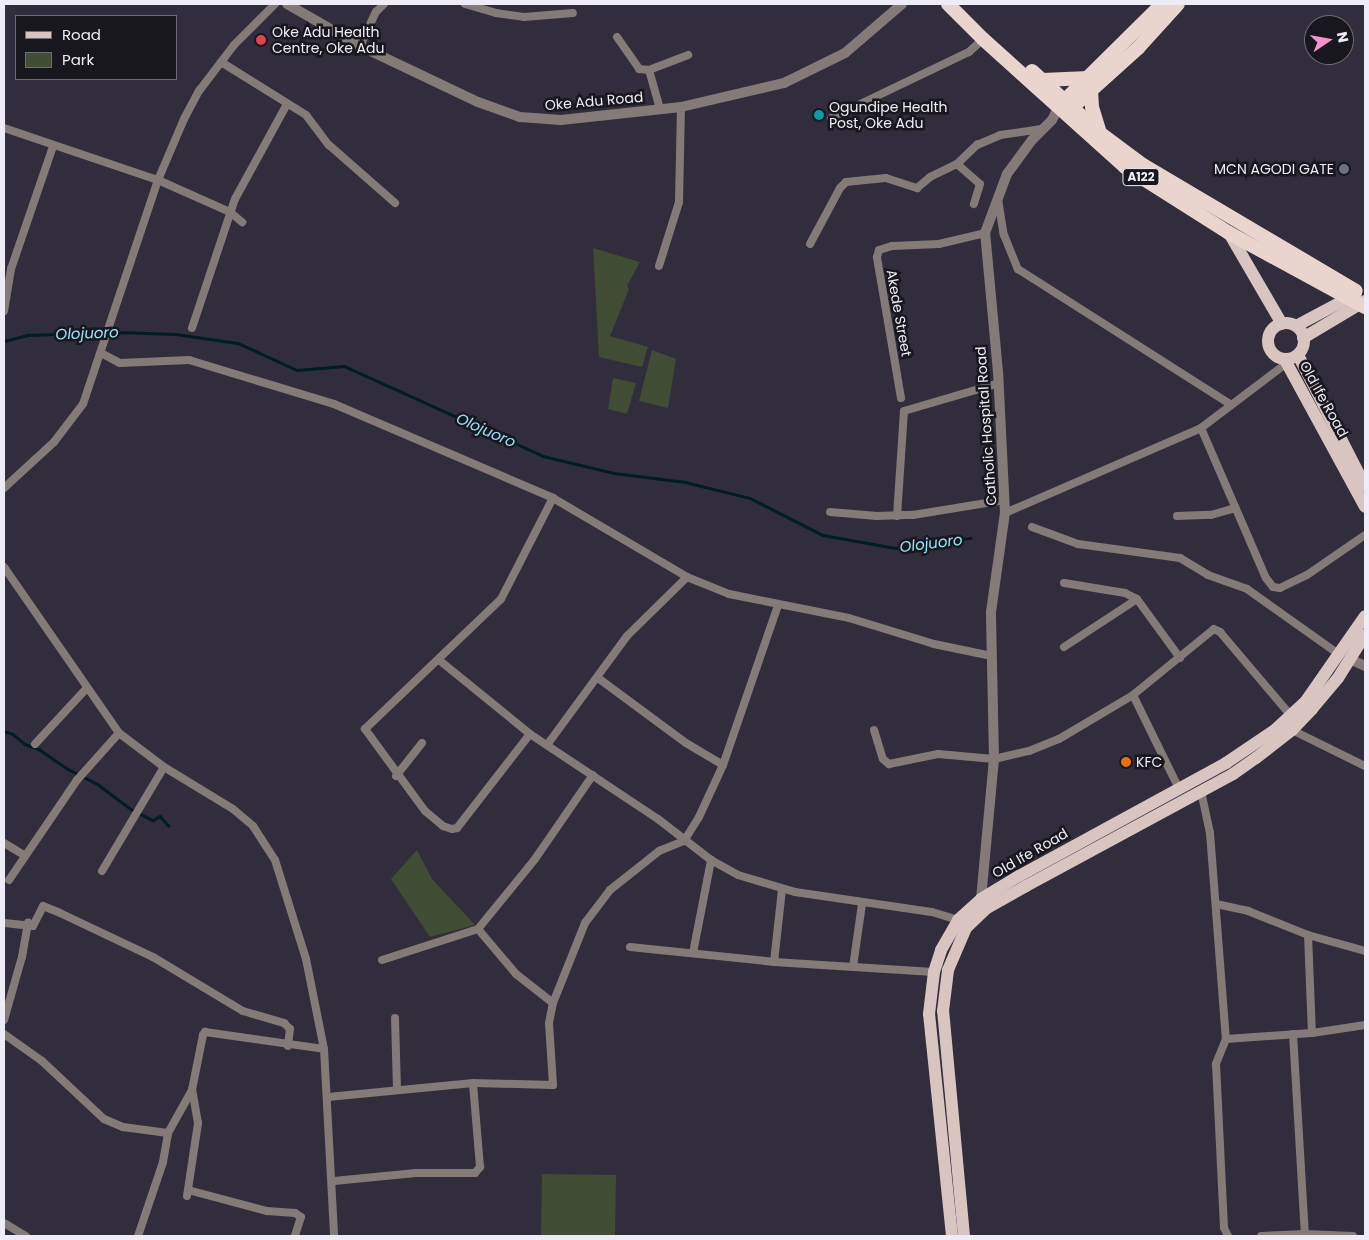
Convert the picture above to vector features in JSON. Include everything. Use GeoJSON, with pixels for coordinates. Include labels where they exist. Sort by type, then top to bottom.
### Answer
{"type":"FeatureCollection","features":[{"type":"Feature","properties":{"kind":"highway","name":"A122"},"geometry":{"type":"LineString","coordinates":[[948,4],[982,39],[1063,109],[1125,167],[1229,232],[1361,300]]}},
{"type":"Feature","properties":{"kind":"highway","name":"A122"},"geometry":{"type":"LineString","coordinates":[[960,4],[1042,80],[1063,109],[1202,201],[1361,300]]}},
{"type":"Feature","properties":{"kind":"highway"},"geometry":{"type":"LineString","coordinates":[[1063,109],[1094,80],[1162,4]]}},
{"type":"Feature","properties":{"kind":"highway"},"geometry":{"type":"LineString","coordinates":[[1042,80],[1094,80],[1138,48],[1178,4]]}},
{"type":"Feature","properties":{"kind":"highway"},"geometry":{"type":"LineString","coordinates":[[1094,80],[1094,115],[1100,133]]}},
{"type":"Feature","properties":{"kind":"main road"},"geometry":{"type":"LineString","coordinates":[[1229,232],[1282,324],[1296,326],[1361,300]]}},
{"type":"Feature","properties":{"kind":"main road"},"geometry":{"type":"LineString","coordinates":[[1296,326],[1303,338],[1361,300]]}},
{"type":"Feature","properties":{"kind":"main road","name":"Old Ife Road"},"geometry":{"type":"LineString","coordinates":[[1282,324],[1271,331],[1268,340],[1272,353],[1286,361],[1365,507]]}},
{"type":"Feature","properties":{"kind":"main road","name":"Old Ife Road"},"geometry":{"type":"LineString","coordinates":[[1303,338],[1298,355],[1365,486]]}},
{"type":"Feature","properties":{"kind":"main road","name":"Old Ife Road"},"geometry":{"type":"LineString","coordinates":[[1286,361],[1298,355]]}},
{"type":"Feature","properties":{"kind":"main road","name":"Old Ife Road"},"geometry":{"type":"LineString","coordinates":[[964,1236],[943,1011],[948,970],[958,940],[987,908],[1201,790],[1292,724],[1338,678],[1345,657],[1365,616]]}},
{"type":"Feature","properties":{"kind":"main road","name":"Old Ife Road"},"geometry":{"type":"LineString","coordinates":[[1345,657],[1365,635]]}},
{"type":"Feature","properties":{"kind":"main road","name":"Old Ife Road"},"geometry":{"type":"LineString","coordinates":[[952,1236],[929,1014],[934,972],[941,950],[958,920],[981,899],[1178,788],[1230,768]]}},
{"type":"Feature","properties":{"kind":"street"},"geometry":{"type":"LineString","coordinates":[[4,488],[72,422],[91,386],[158,180],[184,118],[221,62],[275,4]]}},
{"type":"Feature","properties":{"kind":"street","name":"Oke Adu Road"},"geometry":{"type":"LineString","coordinates":[[287,4],[360,46],[478,102],[520,117],[561,120],[681,107],[756,92],[810,73],[845,53],[902,4]]}},
{"type":"Feature","properties":{"kind":"street"},"geometry":{"type":"LineString","coordinates":[[464,4],[496,13],[524,17],[573,13]]}},
{"type":"Feature","properties":{"kind":"street"},"geometry":{"type":"LineString","coordinates":[[360,46],[380,5]]}},
{"type":"Feature","properties":{"kind":"street"},"geometry":{"type":"LineString","coordinates":[[617,37],[639,69],[649,70],[688,55]]}},
{"type":"Feature","properties":{"kind":"street"},"geometry":{"type":"LineString","coordinates":[[831,118],[969,52],[982,39]]}},
{"type":"Feature","properties":{"kind":"street"},"geometry":{"type":"LineString","coordinates":[[221,62],[306,116],[329,145],[395,203]]}},
{"type":"Feature","properties":{"kind":"street"},"geometry":{"type":"LineString","coordinates":[[649,70],[660,109]]}},
{"type":"Feature","properties":{"kind":"street"},"geometry":{"type":"LineString","coordinates":[[192,328],[230,212],[287,104]]}},
{"type":"Feature","properties":{"kind":"street"},"geometry":{"type":"LineString","coordinates":[[659,266],[678,202],[681,107]]}},
{"type":"Feature","properties":{"kind":"street","name":"Catholic Hospital Road"},"geometry":{"type":"LineString","coordinates":[[981,899],[980,885],[994,759],[993,587],[1005,513],[999,382],[986,233],[998,194],[1017,158],[1042,129],[1063,109]]}},
{"type":"Feature","properties":{"kind":"street"},"geometry":{"type":"LineString","coordinates":[[4,128],[158,180],[230,212],[242,222]]}},
{"type":"Feature","properties":{"kind":"street"},"geometry":{"type":"LineString","coordinates":[[810,244],[840,188],[846,182],[886,178],[914,189],[930,177],[957,164],[969,151],[1000,135],[1042,129]]}},
{"type":"Feature","properties":{"kind":"street"},"geometry":{"type":"LineString","coordinates":[[4,311],[11,269],[53,146]]}},
{"type":"Feature","properties":{"kind":"street"},"geometry":{"type":"LineString","coordinates":[[957,164],[980,184],[974,204]]}},
{"type":"Feature","properties":{"kind":"street"},"geometry":{"type":"LineString","coordinates":[[998,194],[1004,235],[1018,269],[1230,404]]}},
{"type":"Feature","properties":{"kind":"street","name":"Akede Street"},"geometry":{"type":"LineString","coordinates":[[901,398],[877,257],[880,250],[892,246],[939,244],[986,233]]}},
{"type":"Feature","properties":{"kind":"street"},"geometry":{"type":"LineString","coordinates":[[101,353],[120,363],[189,360],[277,386],[405,432],[490,473],[553,498],[687,576],[730,594],[849,618],[934,644],[992,656]]}},
{"type":"Feature","properties":{"kind":"street"},"geometry":{"type":"LineString","coordinates":[[1005,513],[1200,428],[1286,361]]}},
{"type":"Feature","properties":{"kind":"street"},"geometry":{"type":"LineString","coordinates":[[897,516],[904,411],[999,382]]}},
{"type":"Feature","properties":{"kind":"street"},"geometry":{"type":"LineString","coordinates":[[1200,428],[1273,587],[1280,588],[1307,575],[1365,535]]}},
{"type":"Feature","properties":{"kind":"street"},"geometry":{"type":"LineString","coordinates":[[530,734],[457,828],[443,826],[425,811],[396,776],[365,729],[439,660],[508,589],[553,498]]}},
{"type":"Feature","properties":{"kind":"street"},"geometry":{"type":"LineString","coordinates":[[830,512],[897,516],[942,512],[1005,500]]}},
{"type":"Feature","properties":{"kind":"street"},"geometry":{"type":"LineString","coordinates":[[1177,516],[1211,515],[1236,508]]}},
{"type":"Feature","properties":{"kind":"street"},"geometry":{"type":"LineString","coordinates":[[1032,527],[1078,544],[1180,558],[1208,575],[1247,589],[1345,657],[1365,666]]}},
{"type":"Feature","properties":{"kind":"street"},"geometry":{"type":"LineString","coordinates":[[4,567],[86,690],[120,734],[164,767],[233,809],[265,840],[275,860],[303,950],[324,1049],[334,1181],[334,1236]]}},
{"type":"Feature","properties":{"kind":"street"},"geometry":{"type":"LineString","coordinates":[[547,745],[638,623],[687,576]]}},
{"type":"Feature","properties":{"kind":"street"},"geometry":{"type":"LineString","coordinates":[[1064,583],[1125,593],[1137,599],[1180,658]]}},
{"type":"Feature","properties":{"kind":"street"},"geometry":{"type":"LineString","coordinates":[[1064,647],[1137,599]]}},
{"type":"Feature","properties":{"kind":"street"},"geometry":{"type":"LineString","coordinates":[[328,1097],[472,1083],[553,1085],[548,1035],[553,1003],[585,923],[595,907],[610,890],[659,851],[684,841],[699,817],[723,765],[778,605]]}},
{"type":"Feature","properties":{"kind":"street"},"geometry":{"type":"LineString","coordinates":[[874,730],[883,759],[890,764],[944,754],[994,759],[1046,746],[1133,695],[1180,658],[1208,632],[1220,632],[1292,724],[1365,766]]}},
{"type":"Feature","properties":{"kind":"street"},"geometry":{"type":"LineString","coordinates":[[439,660],[530,734],[658,819],[711,860],[751,880],[782,889],[862,904],[932,912],[958,920]]}},
{"type":"Feature","properties":{"kind":"street"},"geometry":{"type":"LineString","coordinates":[[598,678],[686,743],[723,765]]}},
{"type":"Feature","properties":{"kind":"street"},"geometry":{"type":"LineString","coordinates":[[34,744],[86,690]]}},
{"type":"Feature","properties":{"kind":"street"},"geometry":{"type":"LineString","coordinates":[[1133,695],[1178,788]]}},
{"type":"Feature","properties":{"kind":"street"},"geometry":{"type":"LineString","coordinates":[[9,880],[24,855],[84,770],[120,734]]}},
{"type":"Feature","properties":{"kind":"street"},"geometry":{"type":"LineString","coordinates":[[396,776],[422,743]]}},
{"type":"Feature","properties":{"kind":"street"},"geometry":{"type":"LineString","coordinates":[[102,871],[164,767]]}},
{"type":"Feature","properties":{"kind":"street"},"geometry":{"type":"LineString","coordinates":[[382,960],[478,929],[535,859],[593,776]]}},
{"type":"Feature","properties":{"kind":"street"},"geometry":{"type":"LineString","coordinates":[[1201,790],[1210,833],[1226,1038],[1216,1064],[1224,1228],[1228,1236]]}},
{"type":"Feature","properties":{"kind":"street"},"geometry":{"type":"LineString","coordinates":[[4,843],[24,855]]}},
{"type":"Feature","properties":{"kind":"street"},"geometry":{"type":"LineString","coordinates":[[693,952],[711,860]]}},
{"type":"Feature","properties":{"kind":"street"},"geometry":{"type":"LineString","coordinates":[[774,962],[782,889]]}},
{"type":"Feature","properties":{"kind":"street"},"geometry":{"type":"LineString","coordinates":[[853,968],[862,904]]}},
{"type":"Feature","properties":{"kind":"street"},"geometry":{"type":"LineString","coordinates":[[1216,904],[1248,910],[1308,935],[1365,951]]}},
{"type":"Feature","properties":{"kind":"street"},"geometry":{"type":"LineString","coordinates":[[4,923],[28,923],[33,926],[43,906],[153,957],[243,1011],[284,1023],[290,1029],[288,1046]]}},
{"type":"Feature","properties":{"kind":"street"},"geometry":{"type":"LineString","coordinates":[[4,1020],[22,957],[28,923]]}},
{"type":"Feature","properties":{"kind":"street"},"geometry":{"type":"LineString","coordinates":[[478,929],[516,974],[553,1003]]}},
{"type":"Feature","properties":{"kind":"street"},"geometry":{"type":"LineString","coordinates":[[1308,935],[1312,1033]]}},
{"type":"Feature","properties":{"kind":"street"},"geometry":{"type":"LineString","coordinates":[[630,947],[693,952],[774,962],[934,972]]}},
{"type":"Feature","properties":{"kind":"street"},"geometry":{"type":"LineString","coordinates":[[395,1018],[397,1090]]}},
{"type":"Feature","properties":{"kind":"street"},"geometry":{"type":"LineString","coordinates":[[1226,1038],[1312,1033],[1365,1025]]}},
{"type":"Feature","properties":{"kind":"street"},"geometry":{"type":"LineString","coordinates":[[295,1236],[301,1217],[295,1213],[267,1210],[188,1193],[198,1123],[192,1090],[200,1041],[205,1032],[288,1046],[324,1049]]}},
{"type":"Feature","properties":{"kind":"street"},"geometry":{"type":"LineString","coordinates":[[4,1034],[42,1061],[104,1119],[123,1127],[168,1133]]}},
{"type":"Feature","properties":{"kind":"street"},"geometry":{"type":"LineString","coordinates":[[1293,1034],[1305,1234]]}},
{"type":"Feature","properties":{"kind":"street"},"geometry":{"type":"LineString","coordinates":[[334,1181],[416,1173],[475,1173],[480,1167],[472,1083]]}},
{"type":"Feature","properties":{"kind":"street"},"geometry":{"type":"LineString","coordinates":[[138,1236],[163,1162],[168,1133],[192,1090]]}},
{"type":"Feature","properties":{"kind":"street"},"geometry":{"type":"LineString","coordinates":[[4,1223],[26,1236]]}},
{"type":"Feature","properties":{"kind":"street"},"geometry":{"type":"LineString","coordinates":[[1261,1236],[1305,1234],[1352,1236]]}},
{"type":"Feature","properties":{"kind":"green space"},"geometry":{"type":"Polygon","coordinates":[[[593,248],[640,262],[627,286],[629,289],[610,336],[648,347],[642,367],[599,357],[593,248]]]}},
{"type":"Feature","properties":{"kind":"green space"},"geometry":{"type":"Polygon","coordinates":[[[652,350],[676,359],[668,408],[639,401],[652,350]]]}},
{"type":"Feature","properties":{"kind":"green space"},"geometry":{"type":"Polygon","coordinates":[[[613,378],[636,383],[627,414],[608,409],[613,378]]]}},
{"type":"Feature","properties":{"kind":"green space"},"geometry":{"type":"Polygon","coordinates":[[[417,850],[432,879],[475,925],[430,937],[391,879],[417,850]]]}},
{"type":"Feature","properties":{"kind":"green space"},"geometry":{"type":"Polygon","coordinates":[[[542,1174],[616,1175],[615,1236],[541,1236],[542,1174]]]}},
{"type":"Feature","properties":{"kind":"waterway","name":"Olojuoro"},"geometry":{"type":"LineString","coordinates":[[4,341],[28,335],[115,332],[176,334],[238,343],[297,370],[344,366],[543,456],[614,473],[685,482],[750,498],[823,535],[895,548],[970,538]]}},
{"type":"Feature","properties":{"kind":"waterway"},"geometry":{"type":"LineString","coordinates":[[4,731],[13,734],[25,744],[39,749],[68,769],[99,785],[131,809],[153,820],[160,816],[169,826]]}},
{"type":"Feature","properties":{"kind":"place","name":"Oke Adu Health Centre, Oke Adu"},"geometry":{"type":"Point","coordinates":[261,40]}},
{"type":"Feature","properties":{"kind":"place","name":"Ogundipe Health Post, Oke Adu"},"geometry":{"type":"Point","coordinates":[819,115]}},
{"type":"Feature","properties":{"kind":"place","name":"MCN AGODI GATE"},"geometry":{"type":"Point","coordinates":[1344,169]}},
{"type":"Feature","properties":{"kind":"place","name":"KFC"},"geometry":{"type":"Point","coordinates":[1126,762]}}]}
